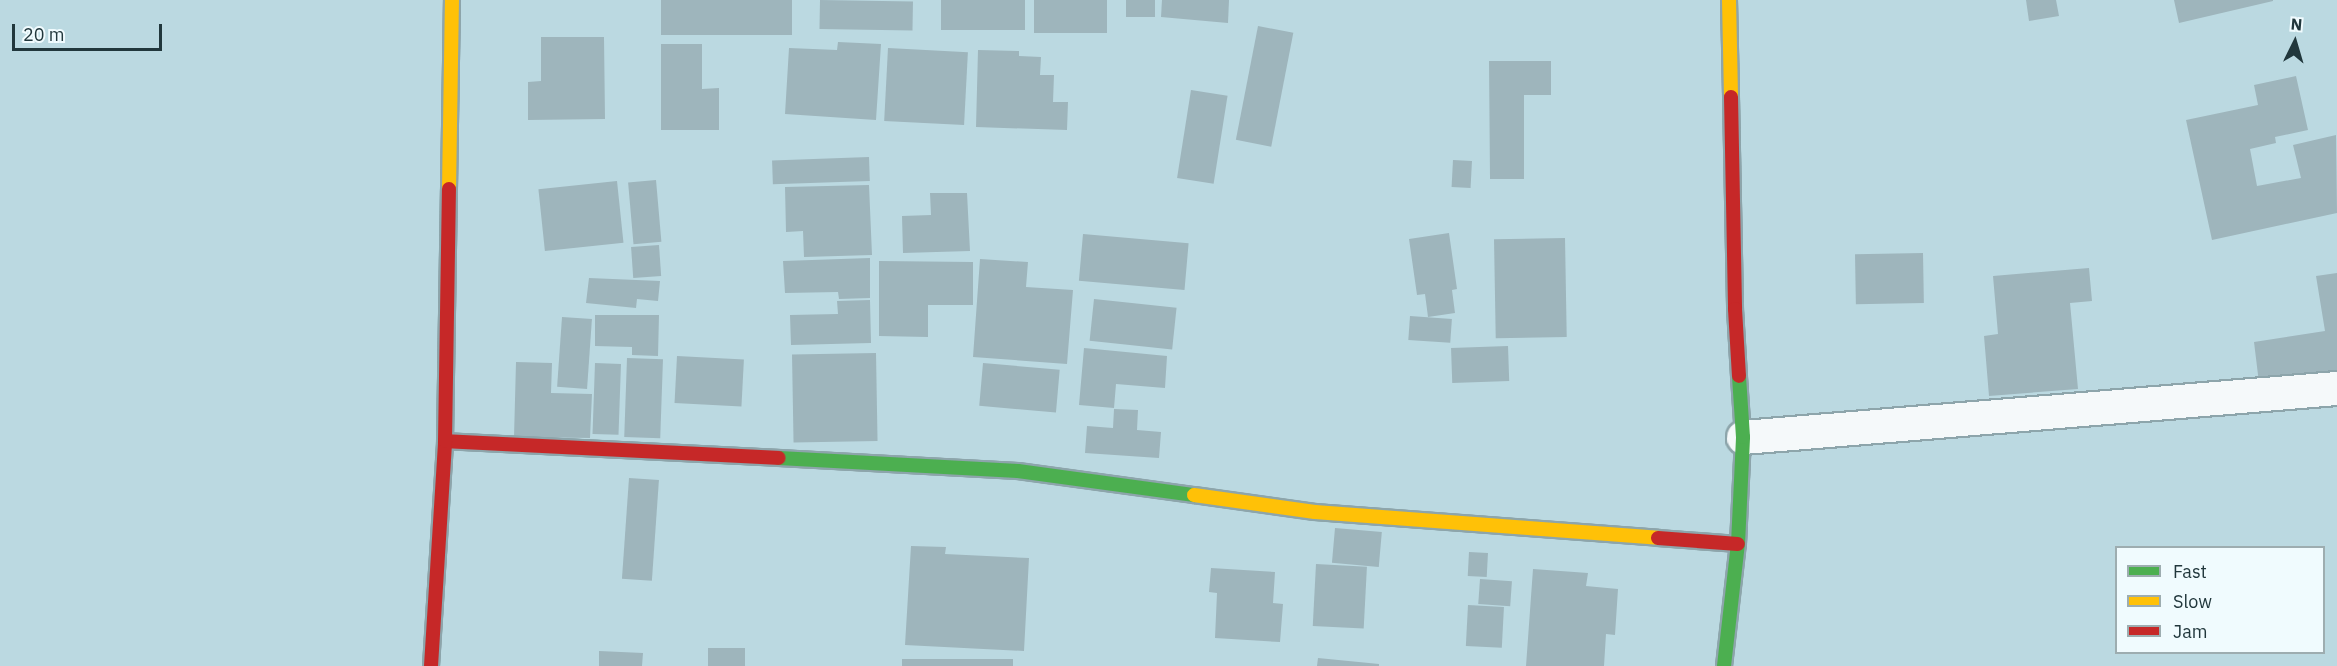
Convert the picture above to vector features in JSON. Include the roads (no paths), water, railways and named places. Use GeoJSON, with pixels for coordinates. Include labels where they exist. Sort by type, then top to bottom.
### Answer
{"type":"FeatureCollection","features":[{"type":"Feature","properties":{"kind":"street"},"geometry":{"type":"LineString","coordinates":[[431,666],[445,441],[452,0]]}},
{"type":"Feature","properties":{"kind":"street"},"geometry":{"type":"LineString","coordinates":[[1724,666],[1738,544],[1743,437],[1735,309],[1729,0]]}},
{"type":"Feature","properties":{"kind":"street"},"geometry":{"type":"LineString","coordinates":[[1743,437],[2337,388]]}},
{"type":"Feature","properties":{"kind":"street"},"geometry":{"type":"LineString","coordinates":[[445,441],[1018,471],[1315,512],[1738,544]]}}]}
